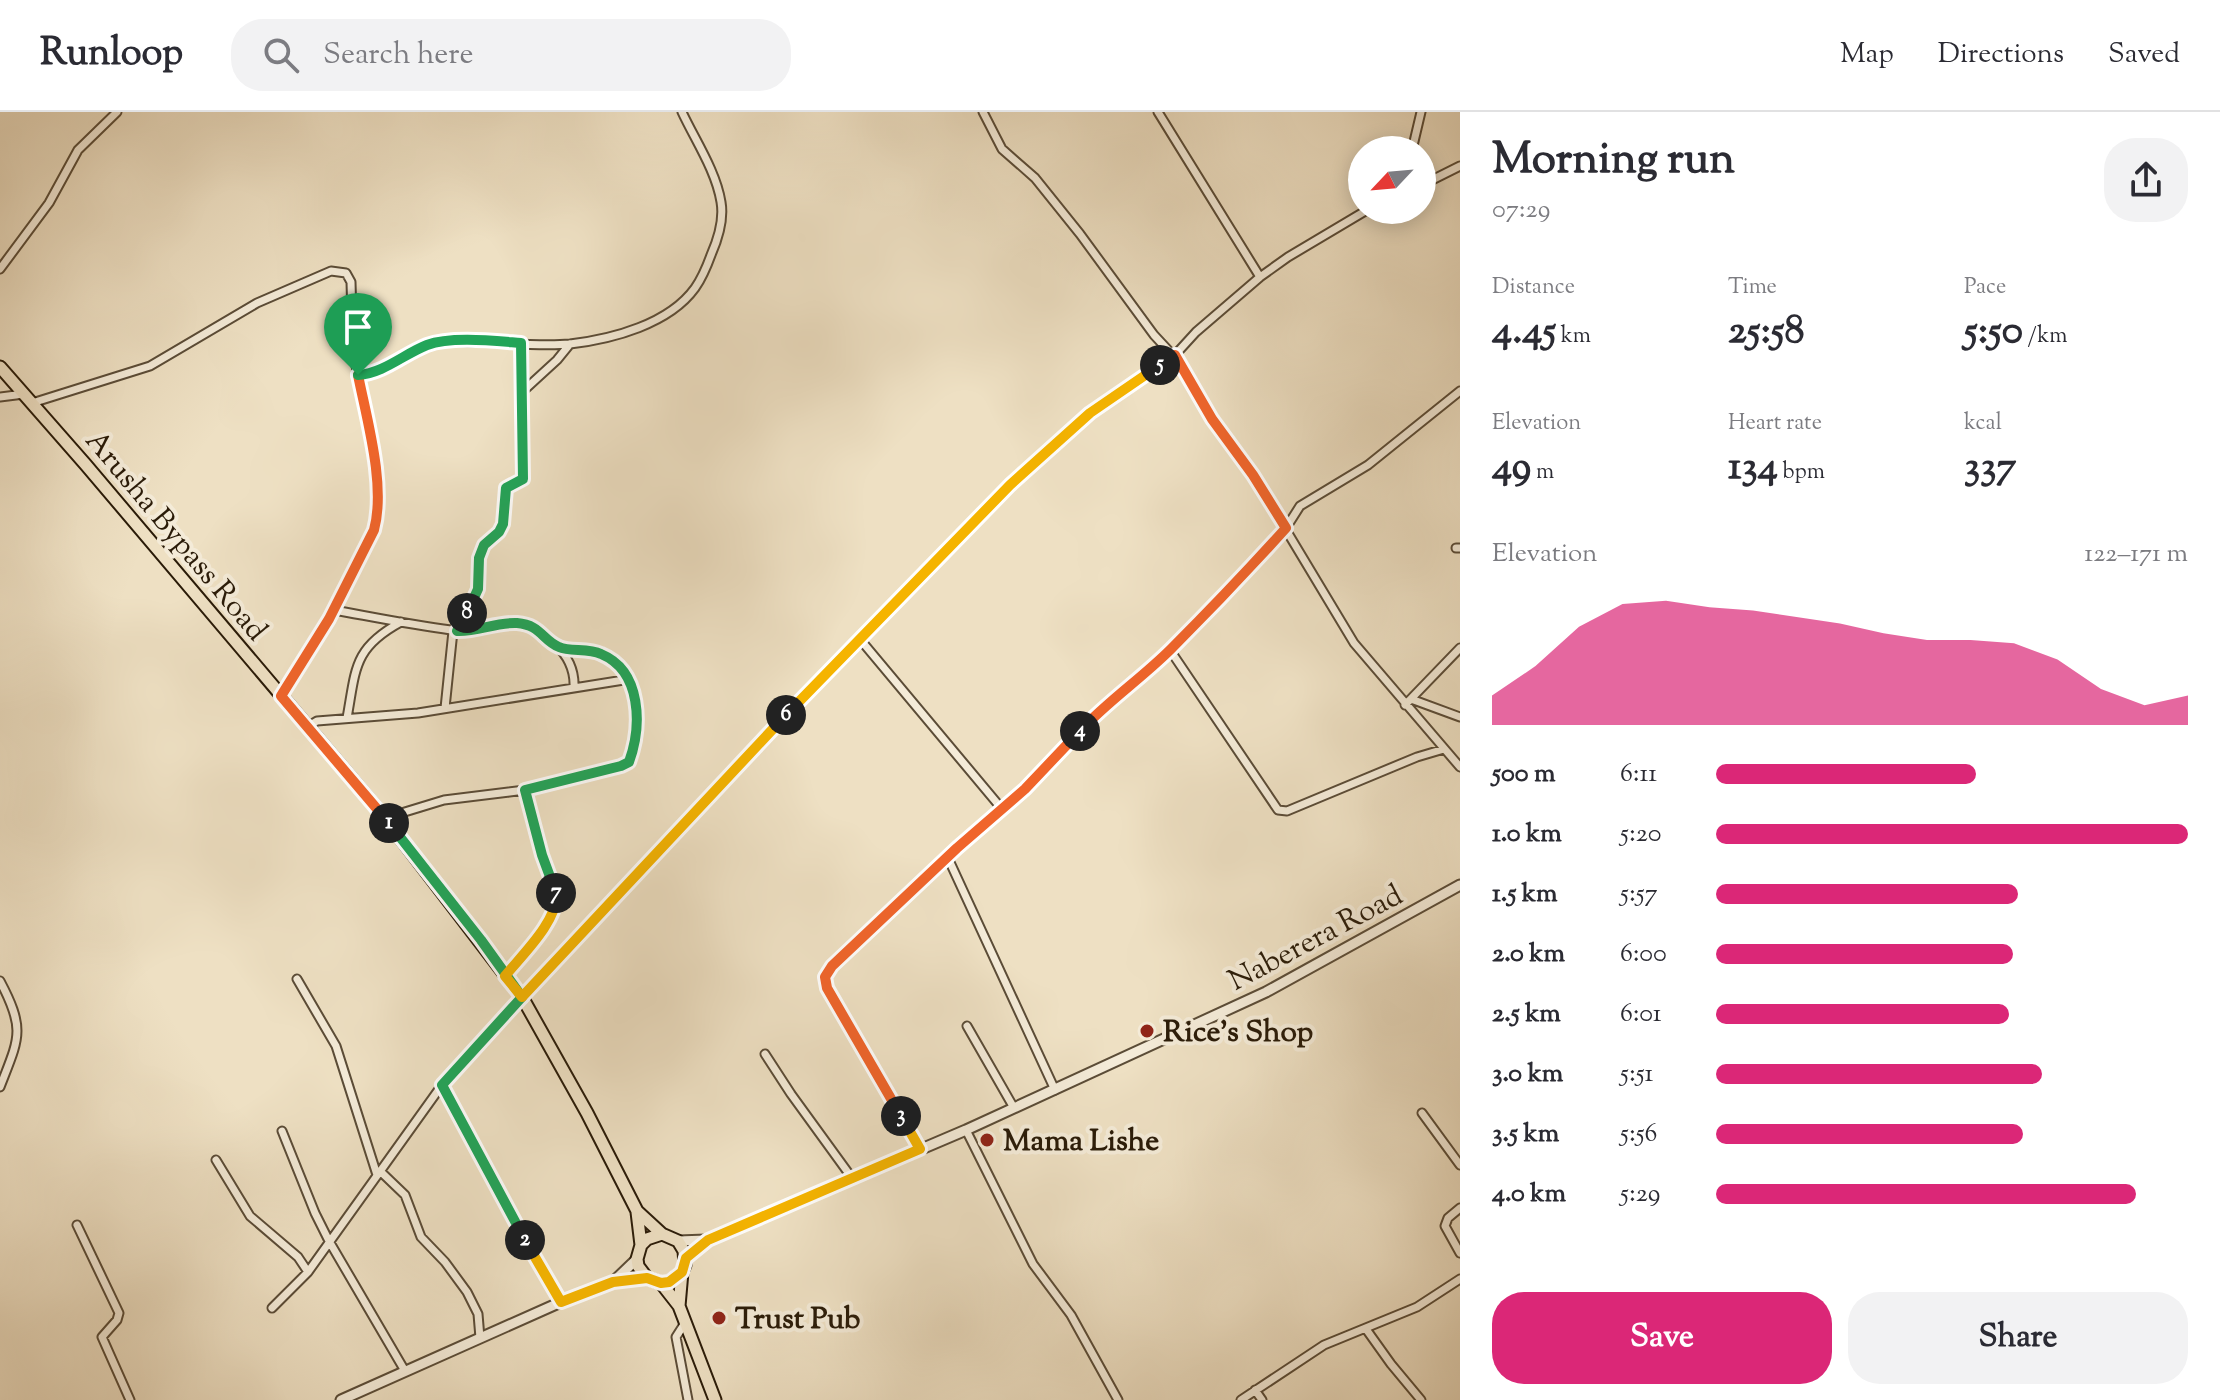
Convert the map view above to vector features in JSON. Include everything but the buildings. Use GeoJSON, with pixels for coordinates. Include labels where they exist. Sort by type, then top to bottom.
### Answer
{"type":"FeatureCollection","features":[{"type":"Feature","properties":{"kind":"main road","name":"Arusha Bypass Road"},"geometry":{"type":"LineString","coordinates":[[0,367],[385,818],[522,997],[637,1211],[641,1245],[637,1259]]}},
{"type":"Feature","properties":{"kind":"main road","name":"Arusha Bypass Road"},"geometry":{"type":"LineString","coordinates":[[637,1211],[662,1234],[678,1241]]}},
{"type":"Feature","properties":{"kind":"main road"},"geometry":{"type":"LineString","coordinates":[[641,1245],[654,1235],[662,1234]]}},
{"type":"Feature","properties":{"kind":"main road"},"geometry":{"type":"LineString","coordinates":[[678,1241],[686,1258],[679,1306]]}},
{"type":"Feature","properties":{"kind":"main road"},"geometry":{"type":"LineString","coordinates":[[637,1259],[647,1278],[661,1283],[679,1306],[715,1400]]}},
{"type":"Feature","properties":{"kind":"main road"},"geometry":{"type":"LineString","coordinates":[[661,1283],[676,1278],[682,1272]]}},
{"type":"Feature","properties":{"kind":"street"},"geometry":{"type":"LineString","coordinates":[[0,269],[49,203],[78,150],[117,112]]}},
{"type":"Feature","properties":{"kind":"street"},"geometry":{"type":"LineString","coordinates":[[358,375],[370,374],[432,343],[570,344],[643,326],[681,302],[702,276],[716,245],[722,219],[721,201],[682,112]]}},
{"type":"Feature","properties":{"kind":"street"},"geometry":{"type":"LineString","coordinates":[[983,112],[1002,149],[1035,178],[1154,335],[1175,355],[1212,419],[1253,475],[1286,528],[1354,643],[1408,702],[1460,767]]}},
{"type":"Feature","properties":{"kind":"street"},"geometry":{"type":"LineString","coordinates":[[1158,112],[1260,277]]}},
{"type":"Feature","properties":{"kind":"street"},"geometry":{"type":"LineString","coordinates":[[1415,136],[1421,112]]}},
{"type":"Feature","properties":{"kind":"street"},"geometry":{"type":"LineString","coordinates":[[1436,178],[1460,166]]}},
{"type":"Feature","properties":{"kind":"street"},"geometry":{"type":"LineString","coordinates":[[272,1308],[308,1272],[442,1085],[859,638],[1010,485],[1074,426],[1175,355],[1196,332],[1260,277],[1348,221]]}},
{"type":"Feature","properties":{"kind":"street"},"geometry":{"type":"LineString","coordinates":[[0,397],[28,398],[150,366],[257,303],[331,271],[346,273],[351,282],[353,352],[373,456],[378,515],[374,530],[334,610],[281,696]]}},
{"type":"Feature","properties":{"kind":"street"},"geometry":{"type":"LineString","coordinates":[[445,708],[455,631],[478,589],[479,558],[484,545],[499,532],[503,524],[506,488],[523,479],[521,343]]}},
{"type":"Feature","properties":{"kind":"street"},"geometry":{"type":"LineString","coordinates":[[521,393],[570,344]]}},
{"type":"Feature","properties":{"kind":"street"},"geometry":{"type":"LineString","coordinates":[[920,1149],[827,988],[825,977],[832,966],[1025,789],[1103,707],[1170,650],[1235,585],[1286,528],[1300,506],[1368,465],[1460,391]]}},
{"type":"Feature","properties":{"kind":"street"},"geometry":{"type":"LineString","coordinates":[[334,610],[455,631],[503,623],[532,626],[559,647],[575,675],[574,688]]}},
{"type":"Feature","properties":{"kind":"street"},"geometry":{"type":"LineString","coordinates":[[347,718],[362,653],[381,633],[402,622]]}},
{"type":"Feature","properties":{"kind":"street"},"geometry":{"type":"LineString","coordinates":[[859,638],[1002,809]]}},
{"type":"Feature","properties":{"kind":"street"},"geometry":{"type":"LineString","coordinates":[[385,818],[444,800],[525,790],[629,762],[635,742],[636,722],[630,679],[615,662],[600,653],[559,647]]}},
{"type":"Feature","properties":{"kind":"street"},"geometry":{"type":"LineString","coordinates":[[1408,702],[1460,648]]}},
{"type":"Feature","properties":{"kind":"street"},"geometry":{"type":"LineString","coordinates":[[1170,650],[1278,810],[1287,811],[1417,757],[1444,749]]}},
{"type":"Feature","properties":{"kind":"street"},"geometry":{"type":"LineString","coordinates":[[307,727],[317,721],[418,713],[630,679]]}},
{"type":"Feature","properties":{"kind":"street"},"geometry":{"type":"LineString","coordinates":[[1408,702],[1460,717]]}},
{"type":"Feature","properties":{"kind":"street"},"geometry":{"type":"LineString","coordinates":[[505,976],[551,918],[557,901],[525,790]]}},
{"type":"Feature","properties":{"kind":"street"},"geometry":{"type":"LineString","coordinates":[[948,858],[1055,1090]]}},
{"type":"Feature","properties":{"kind":"street","name":"Naberera Road"},"geometry":{"type":"LineString","coordinates":[[686,1258],[708,1240],[966,1130],[1266,992],[1460,885]]}},
{"type":"Feature","properties":{"kind":"street"},"geometry":{"type":"LineString","coordinates":[[297,979],[336,1046],[379,1173],[405,1195],[421,1237],[467,1292],[476,1307],[480,1338]]}},
{"type":"Feature","properties":{"kind":"street"},"geometry":{"type":"LineString","coordinates":[[0,981],[19,1025],[0,1087]]}},
{"type":"Feature","properties":{"kind":"street"},"geometry":{"type":"LineString","coordinates":[[967,1026],[1014,1108]]}},
{"type":"Feature","properties":{"kind":"street"},"geometry":{"type":"LineString","coordinates":[[765,1054],[852,1178]]}},
{"type":"Feature","properties":{"kind":"street"},"geometry":{"type":"LineString","coordinates":[[442,1085],[561,1302]]}},
{"type":"Feature","properties":{"kind":"street"},"geometry":{"type":"LineString","coordinates":[[1422,1113],[1460,1165]]}},
{"type":"Feature","properties":{"kind":"street"},"geometry":{"type":"LineString","coordinates":[[966,1130],[1033,1264],[1071,1315],[1118,1400]]}},
{"type":"Feature","properties":{"kind":"street"},"geometry":{"type":"LineString","coordinates":[[282,1131],[329,1241],[405,1371]]}},
{"type":"Feature","properties":{"kind":"street"},"geometry":{"type":"LineString","coordinates":[[216,1160],[250,1216],[298,1257],[308,1272]]}},
{"type":"Feature","properties":{"kind":"street"},"geometry":{"type":"LineString","coordinates":[[1460,1208],[1448,1218],[1445,1226],[1460,1253]]}},
{"type":"Feature","properties":{"kind":"street"},"geometry":{"type":"LineString","coordinates":[[77,1225],[119,1313],[117,1320],[102,1337],[130,1400]]}},
{"type":"Feature","properties":{"kind":"street","name":"Naberera Road"},"geometry":{"type":"LineString","coordinates":[[678,1241],[708,1240]]}},
{"type":"Feature","properties":{"kind":"street"},"geometry":{"type":"LineString","coordinates":[[613,1282],[637,1259]]}},
{"type":"Feature","properties":{"kind":"street"},"geometry":{"type":"LineString","coordinates":[[341,1400],[561,1302],[613,1282],[647,1278]]}},
{"type":"Feature","properties":{"kind":"street"},"geometry":{"type":"LineString","coordinates":[[1241,1400],[1324,1345],[1424,1304],[1460,1279]]}},
{"type":"Feature","properties":{"kind":"street"},"geometry":{"type":"LineString","coordinates":[[685,1323],[676,1337],[688,1400]]}},
{"type":"Feature","properties":{"kind":"street"},"geometry":{"type":"LineString","coordinates":[[1366,1329],[1421,1400]]}},
{"type":"Feature","properties":{"kind":"street"},"geometry":{"type":"LineString","coordinates":[[1255,1390],[1262,1400]]}},
{"type":"Feature","properties":{"kind":"place","name":"Rice's Shop"},"geometry":{"type":"Point","coordinates":[1147,1031]}},
{"type":"Feature","properties":{"kind":"place","name":"Mama Lishe"},"geometry":{"type":"Point","coordinates":[987,1140]}},
{"type":"Feature","properties":{"kind":"place","name":"Trust Pub"},"geometry":{"type":"Point","coordinates":[719,1318]}},
{"type":"Feature","properties":{"kind":"route"},"geometry":{"type":"LineString","coordinates":[[358,375],[370,374],[432,343],[521,343],[523,479],[521,483],[506,488],[503,524],[499,532],[484,545],[479,558],[478,589],[457,631],[503,623],[532,626],[559,647],[600,653],[615,662],[633,687],[635,742],[629,762],[525,790],[557,901],[551,918],[505,976],[522,997],[859,638],[1010,485],[1090,413],[1175,355],[1212,419],[1253,475],[1286,528],[1170,650],[1103,707],[1025,789],[957,848],[832,966],[825,977],[825,985],[920,1149],[708,1240],[686,1258],[682,1272],[669,1282],[654,1282],[647,1278],[613,1282],[561,1302],[442,1085],[522,997],[505,976],[450,899],[281,696],[329,619],[374,530],[378,515],[373,456],[358,375]]}}]}
